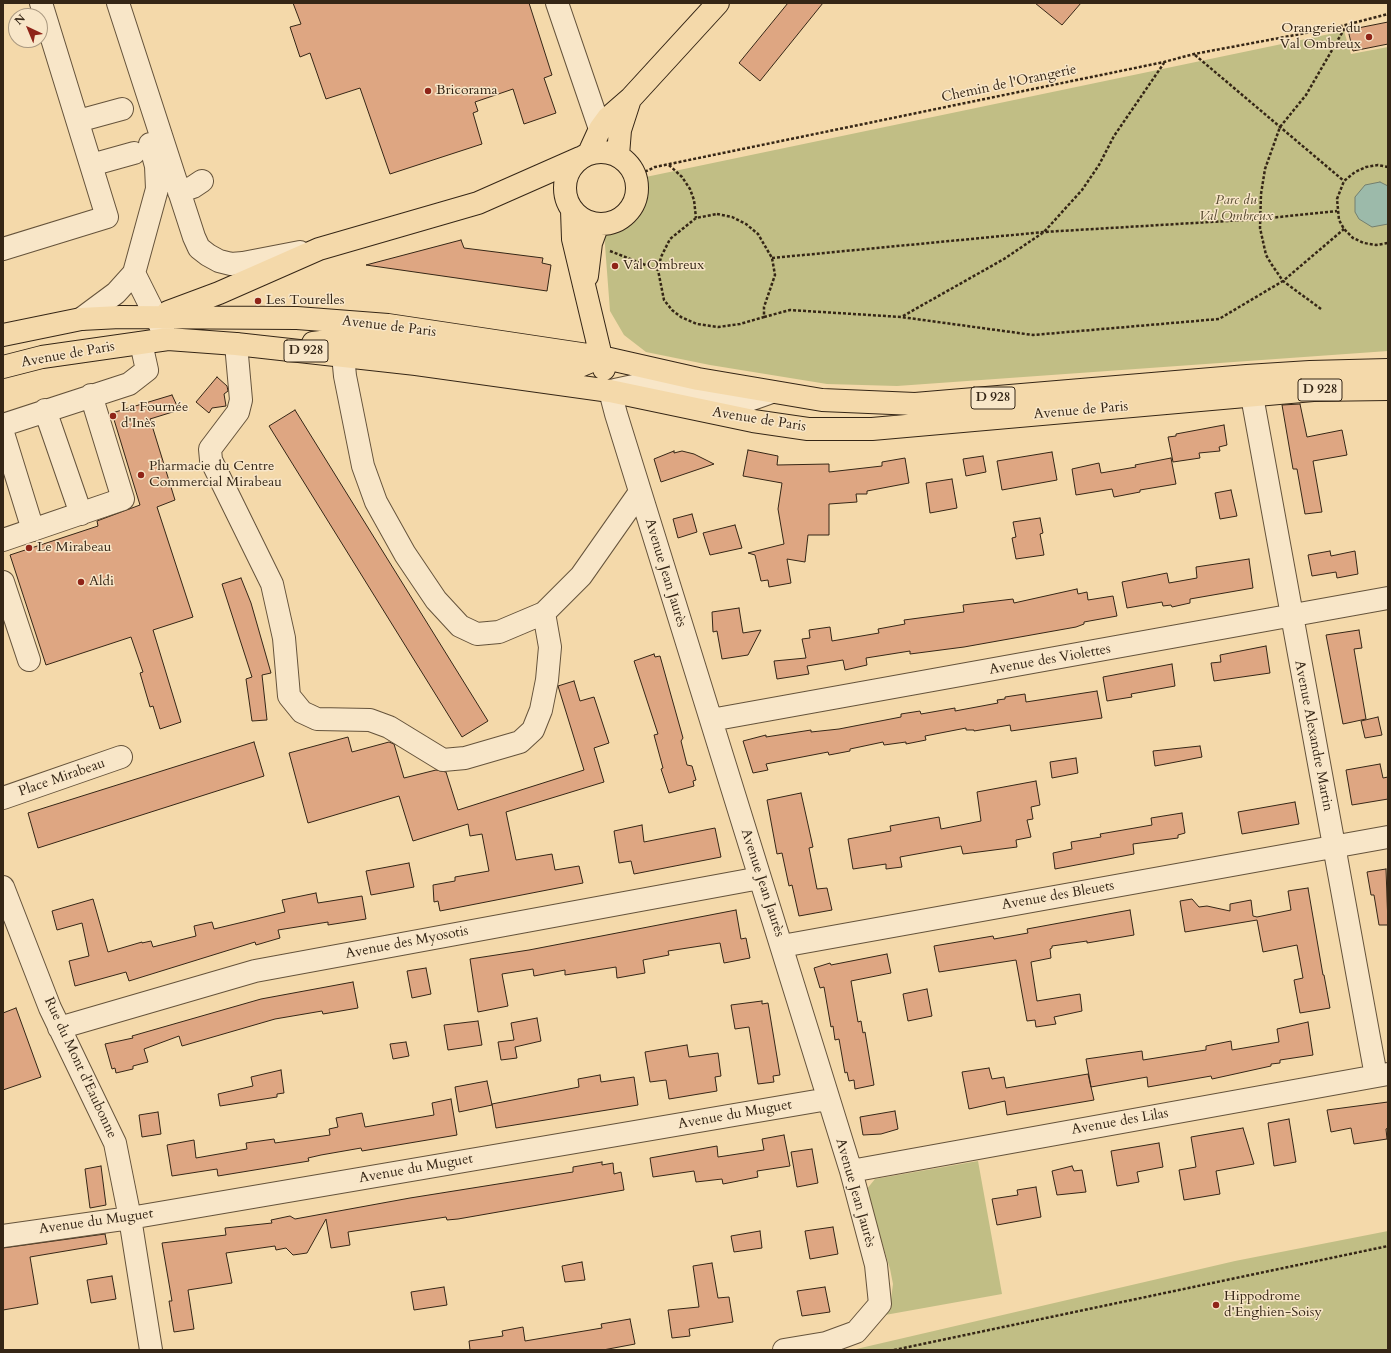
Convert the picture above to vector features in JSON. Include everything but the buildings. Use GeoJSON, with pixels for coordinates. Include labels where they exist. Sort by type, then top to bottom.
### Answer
{"type":"FeatureCollection","features":[{"type":"Feature","properties":{"kind":"main road"},"geometry":{"type":"LineString","coordinates":[[595,234],[584,220],[572,210],[566,199],[565,186],[571,167],[584,156],[608,118],[631,98],[718,3]]}},
{"type":"Feature","properties":{"kind":"main road"},"geometry":{"type":"LineString","coordinates":[[618,155],[620,130],[631,98]]}},
{"type":"Feature","properties":{"kind":"main road"},"geometry":{"type":"LineString","coordinates":[[155,317],[219,293],[319,249],[478,203],[584,156],[603,151],[618,155],[628,163],[636,176],[638,186],[637,195],[628,212],[595,234],[586,289]]}},
{"type":"Feature","properties":{"kind":"main road","name":"Avenue Jean Jaurès"},"geometry":{"type":"LineString","coordinates":[[572,210],[573,239],[610,391]]}},
{"type":"Feature","properties":{"kind":"main road","name":"Avenue de Paris"},"geometry":{"type":"LineString","coordinates":[[3,335],[81,319],[120,317],[296,318],[388,325],[601,357],[691,377],[822,400],[915,404],[1271,375],[1388,370]]}},
{"type":"Feature","properties":{"kind":"main road"},"geometry":{"type":"LineString","coordinates":[[272,347],[353,338],[570,370],[601,357]]}},
{"type":"Feature","properties":{"kind":"main road","name":"Avenue de Paris"},"geometry":{"type":"LineString","coordinates":[[3,367],[42,357],[168,339],[236,344],[343,355],[610,391],[753,421],[808,429],[872,429],[1313,390],[1388,389]]}},
{"type":"Feature","properties":{"kind":"street"},"geometry":{"type":"LineString","coordinates":[[3,249],[107,217],[41,3]]}},
{"type":"Feature","properties":{"kind":"street"},"geometry":{"type":"LineString","coordinates":[[81,319],[116,293],[134,273],[157,190],[156,166],[107,3]]}},
{"type":"Feature","properties":{"kind":"street"},"geometry":{"type":"LineString","coordinates":[[118,3],[179,192],[199,248],[219,261],[231,264],[319,249]]}},
{"type":"Feature","properties":{"kind":"street"},"geometry":{"type":"LineString","coordinates":[[557,3],[600,129]]}},
{"type":"Feature","properties":{"kind":"street"},"geometry":{"type":"LineString","coordinates":[[78,121],[122,109]]}},
{"type":"Feature","properties":{"kind":"street"},"geometry":{"type":"LineString","coordinates":[[91,165],[134,153]]}},
{"type":"Feature","properties":{"kind":"street"},"geometry":{"type":"LineString","coordinates":[[179,192],[202,181]]}},
{"type":"Feature","properties":{"kind":"street"},"geometry":{"type":"LineString","coordinates":[[134,273],[155,317],[168,339]]}},
{"type":"Feature","properties":{"kind":"street"},"geometry":{"type":"LineString","coordinates":[[3,425],[128,384],[148,370],[141,343]]}},
{"type":"Feature","properties":{"kind":"street"},"geometry":{"type":"LineString","coordinates":[[236,344],[241,400],[238,412],[210,449],[212,460],[272,584],[284,638],[289,696],[302,712],[317,719],[370,720],[389,727],[443,760],[465,758],[520,742],[533,730],[541,710],[547,680],[550,647],[544,613]]}},
{"type":"Feature","properties":{"kind":"street"},"geometry":{"type":"LineString","coordinates":[[343,355],[345,376],[363,466],[374,494],[405,554],[436,600],[460,626],[478,634],[499,632],[544,613],[581,576],[640,492]]}},
{"type":"Feature","properties":{"kind":"street","name":"Avenue de Paris"},"geometry":{"type":"LineString","coordinates":[[610,391],[638,385],[651,385],[695,391],[741,403],[772,392]]}},
{"type":"Feature","properties":{"kind":"street","name":"Avenue Jean Jaurès"},"geometry":{"type":"LineString","coordinates":[[610,391],[851,1171],[876,1265],[880,1304],[856,1332],[826,1343],[784,1350]]}},
{"type":"Feature","properties":{"kind":"street"},"geometry":{"type":"LineString","coordinates":[[3,540],[123,499],[91,395]]}},
{"type":"Feature","properties":{"kind":"street","name":"Avenue Alexandre Martin"},"geometry":{"type":"LineString","coordinates":[[1252,396],[1334,847],[1382,1075]]}},
{"type":"Feature","properties":{"kind":"street"},"geometry":{"type":"LineString","coordinates":[[45,410],[81,514]]}},
{"type":"Feature","properties":{"kind":"street"},"geometry":{"type":"LineString","coordinates":[[3,433],[33,530]]}},
{"type":"Feature","properties":{"kind":"street"},"geometry":{"type":"LineString","coordinates":[[3,582],[29,660]]}},
{"type":"Feature","properties":{"kind":"street","name":"Avenue des Violettes"},"geometry":{"type":"LineString","coordinates":[[711,720],[1388,598]]}},
{"type":"Feature","properties":{"kind":"street","name":"Place Mirabeau"},"geometry":{"type":"LineString","coordinates":[[3,798],[121,757]]}},
{"type":"Feature","properties":{"kind":"street","name":"Avenue des Bleuets"},"geometry":{"type":"LineString","coordinates":[[782,946],[1388,837]]}},
{"type":"Feature","properties":{"kind":"street","name":"Avenue des Myosotis"},"geometry":{"type":"LineString","coordinates":[[59,1028],[255,971],[760,878]]}},
{"type":"Feature","properties":{"kind":"street","name":"Rue du Mont d'Eaubonne"},"geometry":{"type":"LineString","coordinates":[[3,890],[59,1028],[115,1143],[130,1218],[151,1350]]}},
{"type":"Feature","properties":{"kind":"street","name":"Avenue des Lilas"},"geometry":{"type":"LineString","coordinates":[[851,1171],[1382,1075]]}},
{"type":"Feature","properties":{"kind":"street","name":"Avenue du Muguet"},"geometry":{"type":"LineString","coordinates":[[3,1236],[130,1218],[828,1099]]}},
{"type":"Feature","properties":{"kind":"path","name":"Chemin de l'Orangerie"},"geometry":{"type":"LineString","coordinates":[[636,176],[655,167],[1164,62],[1194,54],[1346,25],[1388,14]]}},
{"type":"Feature","properties":{"kind":"path"},"geometry":{"type":"LineString","coordinates":[[1321,309],[1283,281],[1266,255],[1260,228],[1261,194],[1265,169],[1280,127],[1306,95],[1346,25]]}},
{"type":"Feature","properties":{"kind":"path"},"geometry":{"type":"LineString","coordinates":[[1194,54],[1344,182]]}},
{"type":"Feature","properties":{"kind":"path"},"geometry":{"type":"LineString","coordinates":[[902,317],[991,266],[1044,232],[1082,190],[1099,165],[1114,136],[1164,62]]}},
{"type":"Feature","properties":{"kind":"path"},"geometry":{"type":"LineString","coordinates":[[669,165],[682,177],[690,189],[694,200],[696,218]]}},
{"type":"Feature","properties":{"kind":"path"},"geometry":{"type":"LineString","coordinates":[[1388,167],[1378,165],[1366,167],[1355,172],[1344,182],[1337,199],[1337,211],[1344,229],[1353,238],[1364,243],[1376,245],[1388,243]]}},
{"type":"Feature","properties":{"kind":"path"},"geometry":{"type":"LineString","coordinates":[[772,258],[1044,232],[1260,218],[1337,211]]}},
{"type":"Feature","properties":{"kind":"path"},"geometry":{"type":"LineString","coordinates":[[764,317],[764,307],[775,274],[772,258],[758,234],[746,224],[732,217],[717,214],[696,218],[670,239],[661,257],[658,270],[664,300],[672,310],[681,317],[697,324],[718,326],[740,324],[790,310],[902,317],[1033,334],[1219,319],[1283,281],[1344,229]]}},
{"type":"Feature","properties":{"kind":"path"},"geometry":{"type":"LineString","coordinates":[[595,234],[658,270]]}},
{"type":"Feature","properties":{"kind":"path"},"geometry":{"type":"LineString","coordinates":[[894,1350],[1388,1246]]}},
{"type":"Feature","properties":{"kind":"green space","name":"Parc du Val Ombreux"},"geometry":{"type":"Polygon","coordinates":[[[1344,31],[1351,54],[1388,47],[1388,351],[897,386],[827,384],[710,365],[646,352],[624,335],[610,311],[604,232],[634,218],[643,197],[641,178],[1344,31]]]}},
{"type":"Feature","properties":{"kind":"green space"},"geometry":{"type":"Polygon","coordinates":[[[978,1161],[1002,1294],[885,1315],[891,1299],[893,1284],[890,1269],[866,1190],[875,1179],[978,1161]]]}},
{"type":"Feature","properties":{"kind":"green space","name":"Hippodrome d'Enghien-Soisy"},"geometry":{"type":"Polygon","coordinates":[[[1388,1231],[1388,1350],[852,1350],[1235,1261],[1388,1231]]]}},
{"type":"Feature","properties":{"kind":"shaded area"},"geometry":{"type":"Polygon","coordinates":[[[1380,182],[1388,186],[1388,224],[1372,227],[1359,219],[1355,212],[1355,197],[1365,185],[1380,182]]]}},
{"type":"Feature","properties":{"kind":"place","name":"Orangerie du Val Ombreux"},"geometry":{"type":"Point","coordinates":[1369,37]}},
{"type":"Feature","properties":{"kind":"place","name":"Bricorama"},"geometry":{"type":"Point","coordinates":[428,91]}},
{"type":"Feature","properties":{"kind":"place","name":"Val Ombreux"},"geometry":{"type":"Point","coordinates":[615,266]}},
{"type":"Feature","properties":{"kind":"place","name":"Les Tourelles"},"geometry":{"type":"Point","coordinates":[258,301]}},
{"type":"Feature","properties":{"kind":"place","name":"La Fournée d'Inès"},"geometry":{"type":"Point","coordinates":[113,416]}},
{"type":"Feature","properties":{"kind":"place","name":"Pharmacie du Centre Commercial Mirabeau"},"geometry":{"type":"Point","coordinates":[141,475]}},
{"type":"Feature","properties":{"kind":"place","name":"Le Mirabeau"},"geometry":{"type":"Point","coordinates":[29,548]}},
{"type":"Feature","properties":{"kind":"place","name":"Aldi"},"geometry":{"type":"Point","coordinates":[81,582]}},
{"type":"Feature","properties":{"kind":"place","name":"Hippodrome d'Enghien-Soisy"},"geometry":{"type":"Point","coordinates":[1216,1305]}}]}
